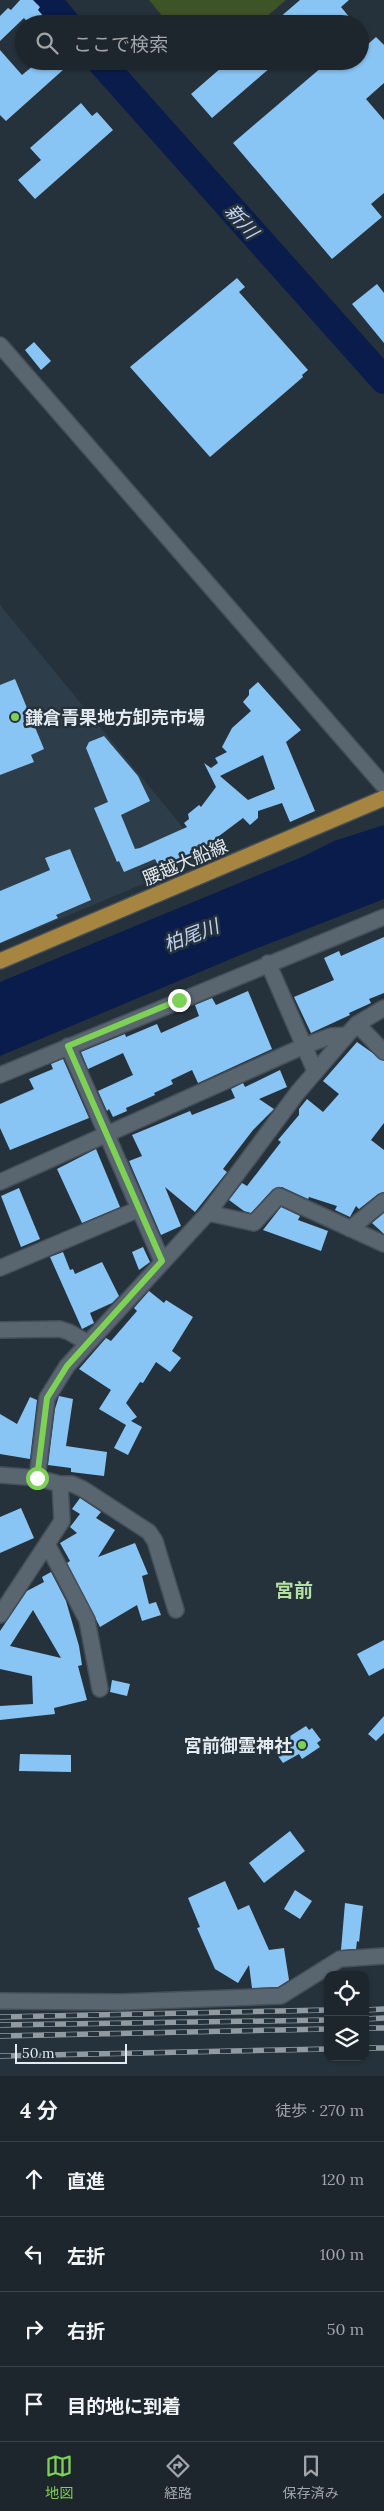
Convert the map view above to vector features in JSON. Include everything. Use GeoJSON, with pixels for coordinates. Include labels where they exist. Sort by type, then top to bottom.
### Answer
{"type":"FeatureCollection","features":[{"type":"Feature","properties":{"kind":"main road","name":"腰越大船線"},"geometry":{"type":"LineString","coordinates":[[0,961],[384,798]]}},
{"type":"Feature","properties":{"kind":"street"},"geometry":{"type":"LineString","coordinates":[[0,345],[384,786]]}},
{"type":"Feature","properties":{"kind":"street"},"geometry":{"type":"LineString","coordinates":[[0,1075],[268,963],[384,917]]}},
{"type":"Feature","properties":{"kind":"street"},"geometry":{"type":"LineString","coordinates":[[268,963],[315,1071]]}},
{"type":"Feature","properties":{"kind":"street"},"geometry":{"type":"LineString","coordinates":[[0,1182],[304,1046],[352,1029],[384,1008]]}},
{"type":"Feature","properties":{"kind":"street"},"geometry":{"type":"LineString","coordinates":[[352,1029],[384,1052]]}},
{"type":"Feature","properties":{"kind":"street"},"geometry":{"type":"LineString","coordinates":[[37,1478],[47,1398],[67,1366],[208,1213],[315,1071],[352,1029]]}},
{"type":"Feature","properties":{"kind":"street"},"geometry":{"type":"LineString","coordinates":[[68,1046],[162,1261]]}},
{"type":"Feature","properties":{"kind":"street"},"geometry":{"type":"LineString","coordinates":[[208,1213],[254,1223],[279,1196],[384,1244]]}},
{"type":"Feature","properties":{"kind":"street"},"geometry":{"type":"LineString","coordinates":[[350,1229],[384,1201]]}},
{"type":"Feature","properties":{"kind":"street"},"geometry":{"type":"LineString","coordinates":[[0,1268],[139,1209]]}},
{"type":"Feature","properties":{"kind":"street"},"geometry":{"type":"LineString","coordinates":[[0,1330],[60,1330],[69,1332],[88,1343]]}},
{"type":"Feature","properties":{"kind":"street"},"geometry":{"type":"LineString","coordinates":[[0,1475],[37,1478],[60,1484],[72,1484],[84,1489],[149,1532],[156,1541],[176,1610]]}},
{"type":"Feature","properties":{"kind":"street"},"geometry":{"type":"LineString","coordinates":[[0,1615],[62,1521],[60,1484]]}},
{"type":"Feature","properties":{"kind":"street"},"geometry":{"type":"LineString","coordinates":[[47,1544],[87,1620],[100,1689]]}},
{"type":"Feature","properties":{"kind":"street"},"geometry":{"type":"LineString","coordinates":[[0,2001],[121,2002],[281,1996],[340,1959],[384,1956]]}},
{"type":"Feature","properties":{"kind":"shaded area"},"geometry":{"type":"Polygon","coordinates":[[[0,605],[207,857],[0,944],[0,605]]]}},
{"type":"Feature","properties":{"kind":"green space"},"geometry":{"type":"Polygon","coordinates":[[[149,0],[286,0],[268,15],[162,15],[149,0]]]}},
{"type":"Feature","properties":{"kind":"water","name":"柏尾川"},"geometry":{"type":"Polygon","coordinates":[[[384,825],[384,899],[245,953],[0,1056],[0,982],[302,857],[334,841],[384,825]]]}},
{"type":"Feature","properties":{"kind":"building"},"geometry":{"type":"Polygon","coordinates":[[[20,0],[33,0],[40,7],[38,10],[42,15],[15,15],[15,27],[0,41],[0,16],[8,8],[11,10],[20,0]]]}},
{"type":"Feature","properties":{"kind":"building"},"geometry":{"type":"Polygon","coordinates":[[[300,0],[349,0],[341,7],[348,15],[282,15],[300,0]]]}},
{"type":"Feature","properties":{"kind":"building"},"geometry":{"type":"Polygon","coordinates":[[[376,37],[384,45],[384,83],[366,99],[384,120],[384,193],[371,204],[382,217],[332,259],[233,143],[318,70],[369,70],[369,43],[376,37]]]}},
{"type":"Feature","properties":{"kind":"building"},"geometry":{"type":"Polygon","coordinates":[[[0,50],[15,67],[15,70],[18,70],[22,75],[28,70],[63,70],[6,121],[0,115],[0,50]]]}},
{"type":"Feature","properties":{"kind":"building"},"geometry":{"type":"Polygon","coordinates":[[[219,70],[268,70],[212,118],[191,94],[219,70]]]}},
{"type":"Feature","properties":{"kind":"building"},"geometry":{"type":"Polygon","coordinates":[[[81,103],[92,116],[97,112],[113,130],[35,199],[18,180],[41,160],[30,148],[81,103]]]}},
{"type":"Feature","properties":{"kind":"building"},"geometry":{"type":"Polygon","coordinates":[[[237,278],[245,287],[239,292],[308,370],[302,375],[303,377],[210,457],[130,367],[237,278]]]}},
{"type":"Feature","properties":{"kind":"building"},"geometry":{"type":"Polygon","coordinates":[[[377,284],[384,293],[384,343],[352,304],[377,284]]]}},
{"type":"Feature","properties":{"kind":"building"},"geometry":{"type":"Polygon","coordinates":[[[34,342],[51,361],[41,370],[25,350],[34,342]]]}},
{"type":"Feature","properties":{"kind":"building","name":"鎌倉青果地方卸売市場"},"geometry":{"type":"Polygon","coordinates":[[[15,679],[44,749],[31,755],[34,762],[0,775],[0,685],[15,679]]]}},
{"type":"Feature","properties":{"kind":"building"},"geometry":{"type":"Polygon","coordinates":[[[258,682],[301,730],[286,742],[315,811],[290,822],[282,803],[258,811],[258,818],[250,825],[243,818],[195,854],[160,869],[155,859],[124,872],[119,861],[117,862],[94,808],[108,802],[86,748],[89,742],[104,736],[138,776],[150,801],[121,815],[135,849],[140,848],[187,827],[184,823],[189,819],[188,814],[199,805],[201,807],[216,787],[204,763],[211,768],[218,763],[215,758],[227,752],[222,747],[232,728],[251,711],[243,702],[249,695],[249,690],[258,682]],[[263,755],[220,776],[248,800],[275,789],[263,755]]]}},
{"type":"Feature","properties":{"kind":"building"},"geometry":{"type":"Polygon","coordinates":[[[70,849],[91,900],[56,915],[58,918],[0,943],[0,891],[50,870],[45,858],[70,849]]]}},
{"type":"Feature","properties":{"kind":"building"},"geometry":{"type":"Polygon","coordinates":[[[384,937],[384,993],[369,999],[371,1003],[349,1013],[350,1015],[311,1033],[294,997],[334,980],[324,958],[339,951],[341,956],[384,937]]]}},
{"type":"Feature","properties":{"kind":"building"},"geometry":{"type":"Polygon","coordinates":[[[248,991],[272,1049],[198,1083],[192,1070],[171,1080],[173,1084],[154,1093],[155,1095],[126,1108],[127,1111],[113,1117],[109,1109],[107,1111],[98,1091],[133,1075],[123,1053],[88,1069],[81,1052],[125,1034],[126,1037],[157,1024],[161,1033],[199,1016],[195,1005],[212,998],[216,1005],[248,991]]]}},
{"type":"Feature","properties":{"kind":"building"},"geometry":{"type":"Polygon","coordinates":[[[357,1042],[384,1061],[384,1123],[371,1140],[384,1150],[384,1192],[378,1194],[359,1209],[356,1206],[350,1217],[335,1210],[337,1206],[309,1197],[308,1199],[282,1187],[273,1189],[251,1213],[244,1211],[229,1200],[242,1183],[247,1186],[281,1142],[278,1140],[299,1115],[299,1109],[307,1099],[323,1112],[339,1094],[323,1081],[357,1042]]]}},
{"type":"Feature","properties":{"kind":"building"},"geometry":{"type":"Polygon","coordinates":[[[63,1059],[89,1118],[10,1150],[0,1128],[0,1104],[34,1089],[29,1079],[53,1069],[51,1064],[63,1059]]]}},
{"type":"Feature","properties":{"kind":"building"},"geometry":{"type":"Polygon","coordinates":[[[280,1070],[287,1087],[259,1099],[274,1109],[253,1130],[223,1169],[227,1172],[195,1212],[165,1187],[181,1226],[161,1235],[129,1161],[142,1156],[132,1135],[190,1111],[192,1115],[235,1098],[231,1089],[243,1083],[245,1087],[280,1070]]]}},
{"type":"Feature","properties":{"kind":"building"},"geometry":{"type":"Polygon","coordinates":[[[96,1149],[120,1207],[82,1223],[57,1169],[96,1149]]]}},
{"type":"Feature","properties":{"kind":"building"},"geometry":{"type":"Polygon","coordinates":[[[19,1188],[40,1239],[21,1247],[1,1196],[19,1188]]]}},
{"type":"Feature","properties":{"kind":"building"},"geometry":{"type":"Polygon","coordinates":[[[281,1207],[300,1216],[298,1220],[328,1231],[321,1251],[263,1230],[281,1207]]]}},
{"type":"Feature","properties":{"kind":"building"},"geometry":{"type":"Polygon","coordinates":[[[384,1213],[384,1234],[372,1223],[384,1213]]]}},
{"type":"Feature","properties":{"kind":"building"},"geometry":{"type":"Polygon","coordinates":[[[143,1247],[150,1262],[139,1270],[132,1252],[143,1247]]]}},
{"type":"Feature","properties":{"kind":"building"},"geometry":{"type":"Polygon","coordinates":[[[63,1252],[70,1270],[73,1269],[75,1274],[102,1262],[119,1296],[112,1303],[90,1313],[94,1323],[82,1329],[50,1257],[63,1252]]]}},
{"type":"Feature","properties":{"kind":"building"},"geometry":{"type":"Polygon","coordinates":[[[149,1291],[164,1303],[166,1300],[193,1317],[172,1351],[181,1358],[170,1372],[156,1362],[143,1383],[140,1382],[126,1403],[137,1417],[131,1421],[142,1427],[128,1455],[114,1448],[126,1425],[99,1409],[111,1390],[79,1369],[106,1338],[111,1341],[137,1311],[134,1308],[149,1291]]]}},
{"type":"Feature","properties":{"kind":"building"},"geometry":{"type":"Polygon","coordinates":[[[59,1396],[73,1399],[66,1446],[107,1452],[104,1476],[71,1472],[71,1468],[48,1465],[55,1409],[59,1396]]]}},
{"type":"Feature","properties":{"kind":"building"},"geometry":{"type":"Polygon","coordinates":[[[30,1397],[37,1400],[30,1459],[0,1454],[0,1414],[17,1424],[30,1397]]]}},
{"type":"Feature","properties":{"kind":"building"},"geometry":{"type":"Polygon","coordinates":[[[80,1498],[101,1512],[96,1518],[115,1530],[98,1557],[135,1543],[148,1574],[142,1576],[149,1604],[156,1602],[161,1615],[142,1621],[137,1605],[100,1627],[67,1563],[70,1561],[60,1543],[77,1533],[70,1527],[80,1514],[72,1509],[80,1498]]]}},
{"type":"Feature","properties":{"kind":"building"},"geometry":{"type":"Polygon","coordinates":[[[21,1508],[34,1538],[0,1553],[0,1517],[21,1508]]]}},
{"type":"Feature","properties":{"kind":"building"},"geometry":{"type":"Polygon","coordinates":[[[51,1572],[66,1601],[79,1646],[82,1665],[78,1666],[87,1700],[54,1708],[55,1714],[0,1720],[0,1706],[33,1704],[32,1676],[0,1669],[0,1631],[27,1591],[44,1582],[42,1577],[51,1572]],[[33,1610],[10,1646],[61,1658],[33,1610]]]}},
{"type":"Feature","properties":{"kind":"building"},"geometry":{"type":"Polygon","coordinates":[[[384,1640],[384,1668],[369,1676],[357,1654],[384,1640]]]}},
{"type":"Feature","properties":{"kind":"building"},"geometry":{"type":"Polygon","coordinates":[[[112,1680],[130,1684],[127,1696],[110,1692],[112,1680]]]}},
{"type":"Feature","properties":{"kind":"building"},"geometry":{"type":"Polygon","coordinates":[[[384,1716],[384,1733],[376,1741],[368,1734],[384,1716]]]}},
{"type":"Feature","properties":{"kind":"building","name":"宮前御霊神社"},"geometry":{"type":"Polygon","coordinates":[[[306,1726],[309,1730],[312,1728],[321,1740],[317,1743],[320,1747],[302,1759],[299,1754],[283,1763],[275,1752],[290,1742],[287,1738],[306,1726]]]}},
{"type":"Feature","properties":{"kind":"building"},"geometry":{"type":"Polygon","coordinates":[[[20,1754],[71,1755],[71,1772],[19,1771],[20,1754]]]}},
{"type":"Feature","properties":{"kind":"building"},"geometry":{"type":"Polygon","coordinates":[[[290,1831],[305,1851],[264,1883],[249,1863],[290,1831]]]}},
{"type":"Feature","properties":{"kind":"building"},"geometry":{"type":"Polygon","coordinates":[[[225,1881],[238,1910],[249,1905],[269,1950],[284,1948],[289,1980],[278,1987],[252,1988],[249,1965],[238,1983],[215,1969],[197,1928],[200,1927],[188,1898],[225,1881]]]}},
{"type":"Feature","properties":{"kind":"building"},"geometry":{"type":"Polygon","coordinates":[[[295,1890],[312,1901],[300,1919],[284,1909],[295,1890]]]}},
{"type":"Feature","properties":{"kind":"building"},"geometry":{"type":"Polygon","coordinates":[[[345,1903],[363,1906],[359,1942],[357,1941],[356,1949],[341,1950],[345,1903]]]}},
{"type":"Feature","properties":{"kind":"waterway","name":"新川"},"geometry":{"type":"LineString","coordinates":[[47,0],[60,15]]}},
{"type":"Feature","properties":{"kind":"waterway","name":"新川"},"geometry":{"type":"LineString","coordinates":[[108,70],[384,380]]}},
{"type":"Feature","properties":{"kind":"railway"},"geometry":{"type":"LineString","coordinates":[[369,2010],[384,2009]]}},
{"type":"Feature","properties":{"kind":"railway"},"geometry":{"type":"LineString","coordinates":[[0,2017],[324,2010]]}},
{"type":"Feature","properties":{"kind":"railway"},"geometry":{"type":"LineString","coordinates":[[369,2019],[384,2018]]}},
{"type":"Feature","properties":{"kind":"railway"},"geometry":{"type":"LineString","coordinates":[[0,2025],[324,2020]]}},
{"type":"Feature","properties":{"kind":"railway"},"geometry":{"type":"LineString","coordinates":[[369,2028],[384,2028]]}},
{"type":"Feature","properties":{"kind":"railway"},"geometry":{"type":"LineString","coordinates":[[0,2036],[324,2029]]}},
{"type":"Feature","properties":{"kind":"railway"},"geometry":{"type":"LineString","coordinates":[[369,2048],[384,2048]]}},
{"type":"Feature","properties":{"kind":"railway"},"geometry":{"type":"LineString","coordinates":[[0,2056],[324,2049]]}},
{"type":"Feature","properties":{"kind":"place","name":"鎌倉青果地方卸売市場"},"geometry":{"type":"Point","coordinates":[15,717]}},
{"type":"Feature","properties":{"kind":"place","name":"宮前御霊神社"},"geometry":{"type":"Point","coordinates":[302,1745]}},
{"type":"Feature","properties":{"kind":"district","name":"宮前"},"geometry":{"type":"Point","coordinates":[294,1590]}},
{"type":"Feature","properties":{"kind":"route"},"geometry":{"type":"LineString","coordinates":[[37,1478],[42,1422],[47,1398],[67,1366],[162,1261],[68,1046],[179,1000]]}}]}
